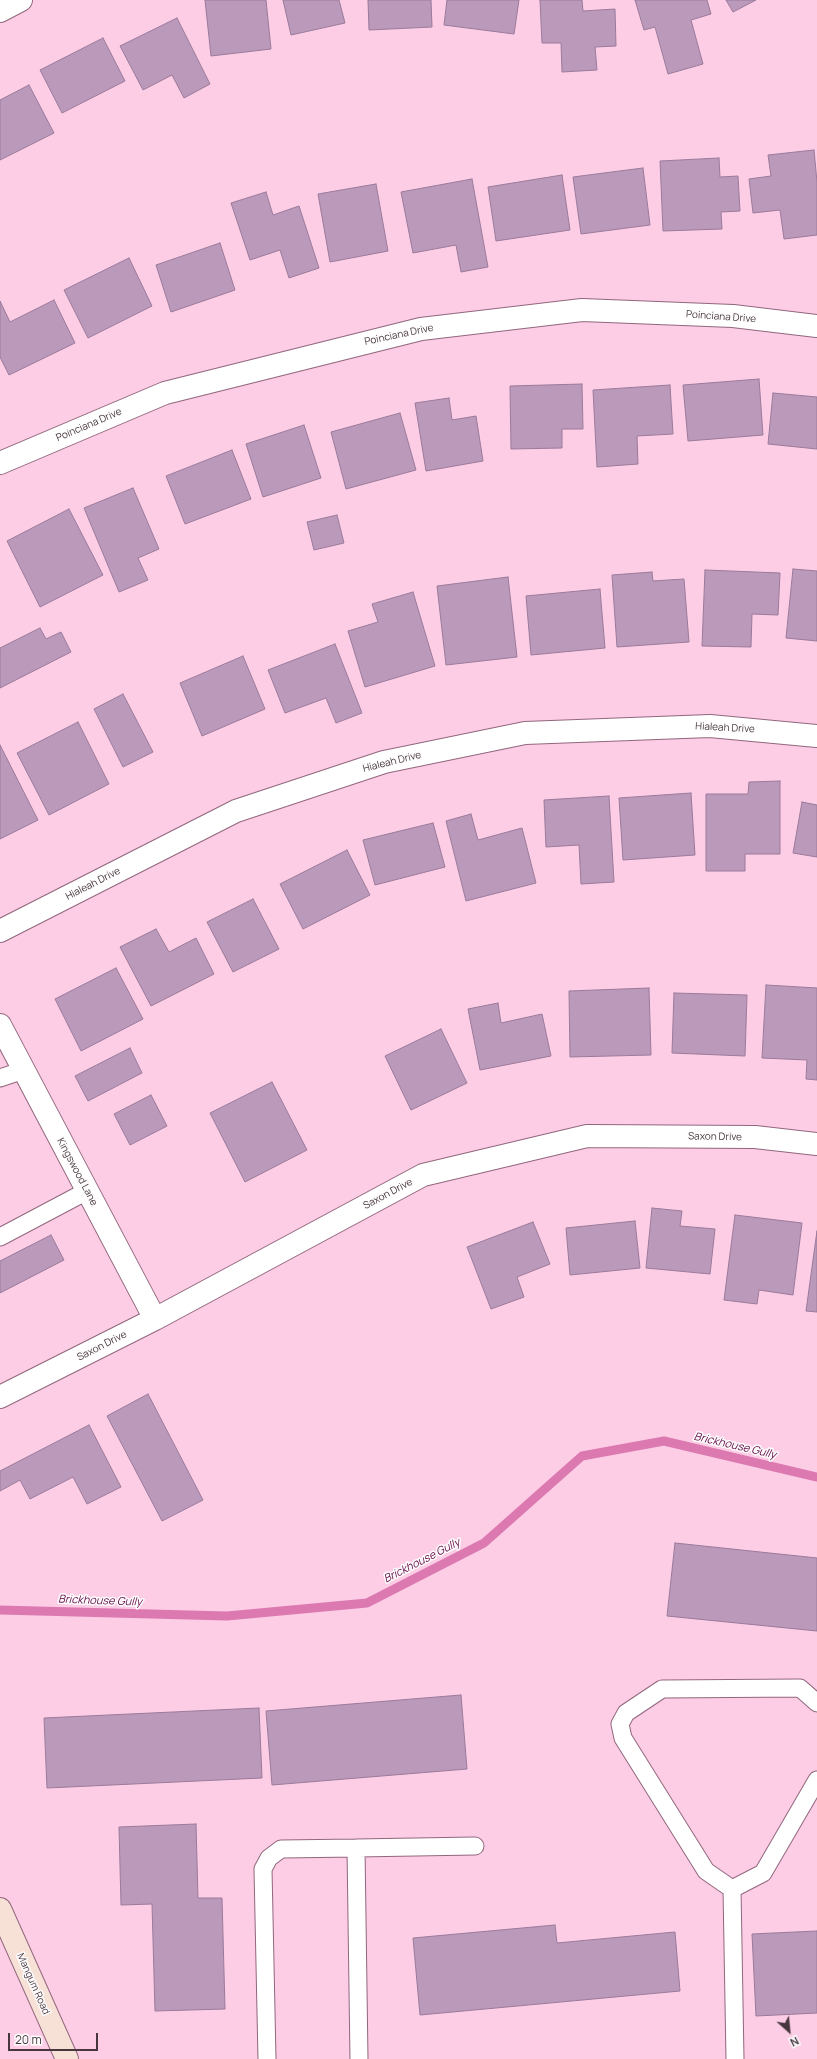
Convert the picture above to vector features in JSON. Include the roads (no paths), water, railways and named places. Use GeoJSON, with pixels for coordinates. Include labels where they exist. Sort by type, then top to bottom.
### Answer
{"type":"FeatureCollection","features":[{"type":"Feature","properties":{"kind":"street","name":"Poinciana Drive"},"geometry":{"type":"LineString","coordinates":[[0,463],[165,393],[421,329],[582,310],[733,316],[817,326]]}},
{"type":"Feature","properties":{"kind":"street","name":"Hialeah Drive"},"geometry":{"type":"LineString","coordinates":[[0,931],[236,811],[384,762],[525,733],[710,726],[817,736]]}},
{"type":"Feature","properties":{"kind":"street","name":"Kingswood Lane"},"geometry":{"type":"LineString","coordinates":[[0,1025],[155,1319]]}},
{"type":"Feature","properties":{"kind":"street","name":"Saxon Drive"},"geometry":{"type":"LineString","coordinates":[[0,1397],[155,1319],[423,1175],[587,1136],[755,1138],[817,1144]]}},
{"type":"Feature","properties":{"kind":"street","name":"Mangum Road"},"geometry":{"type":"LineString","coordinates":[[0,1909],[67,2059]]}},
{"type":"Feature","properties":{"kind":"lane"},"geometry":{"type":"LineString","coordinates":[[0,1078],[24,1070]]}},
{"type":"Feature","properties":{"kind":"lane"},"geometry":{"type":"LineString","coordinates":[[0,1236],[87,1191]]}},
{"type":"Feature","properties":{"kind":"lane"},"geometry":{"type":"LineString","coordinates":[[732,1889],[706,1872],[623,1738],[620,1724],[626,1713],[662,1689],[800,1688],[817,1703]]}},
{"type":"Feature","properties":{"kind":"lane"},"geometry":{"type":"LineString","coordinates":[[732,1889],[763,1873],[817,1780]]}},
{"type":"Feature","properties":{"kind":"lane"},"geometry":{"type":"LineString","coordinates":[[267,2059],[264,1869],[269,1858],[281,1849],[475,1846]]}},
{"type":"Feature","properties":{"kind":"lane"},"geometry":{"type":"LineString","coordinates":[[356,1848],[359,2059]]}},
{"type":"Feature","properties":{"kind":"lane"},"geometry":{"type":"LineString","coordinates":[[732,1889],[735,2059]]}},
{"type":"Feature","properties":{"kind":"waterway","name":"Brickhouse Gully"},"geometry":{"type":"LineString","coordinates":[[0,1610],[227,1616],[367,1603],[484,1543],[582,1456],[664,1441],[817,1477]]}}]}
